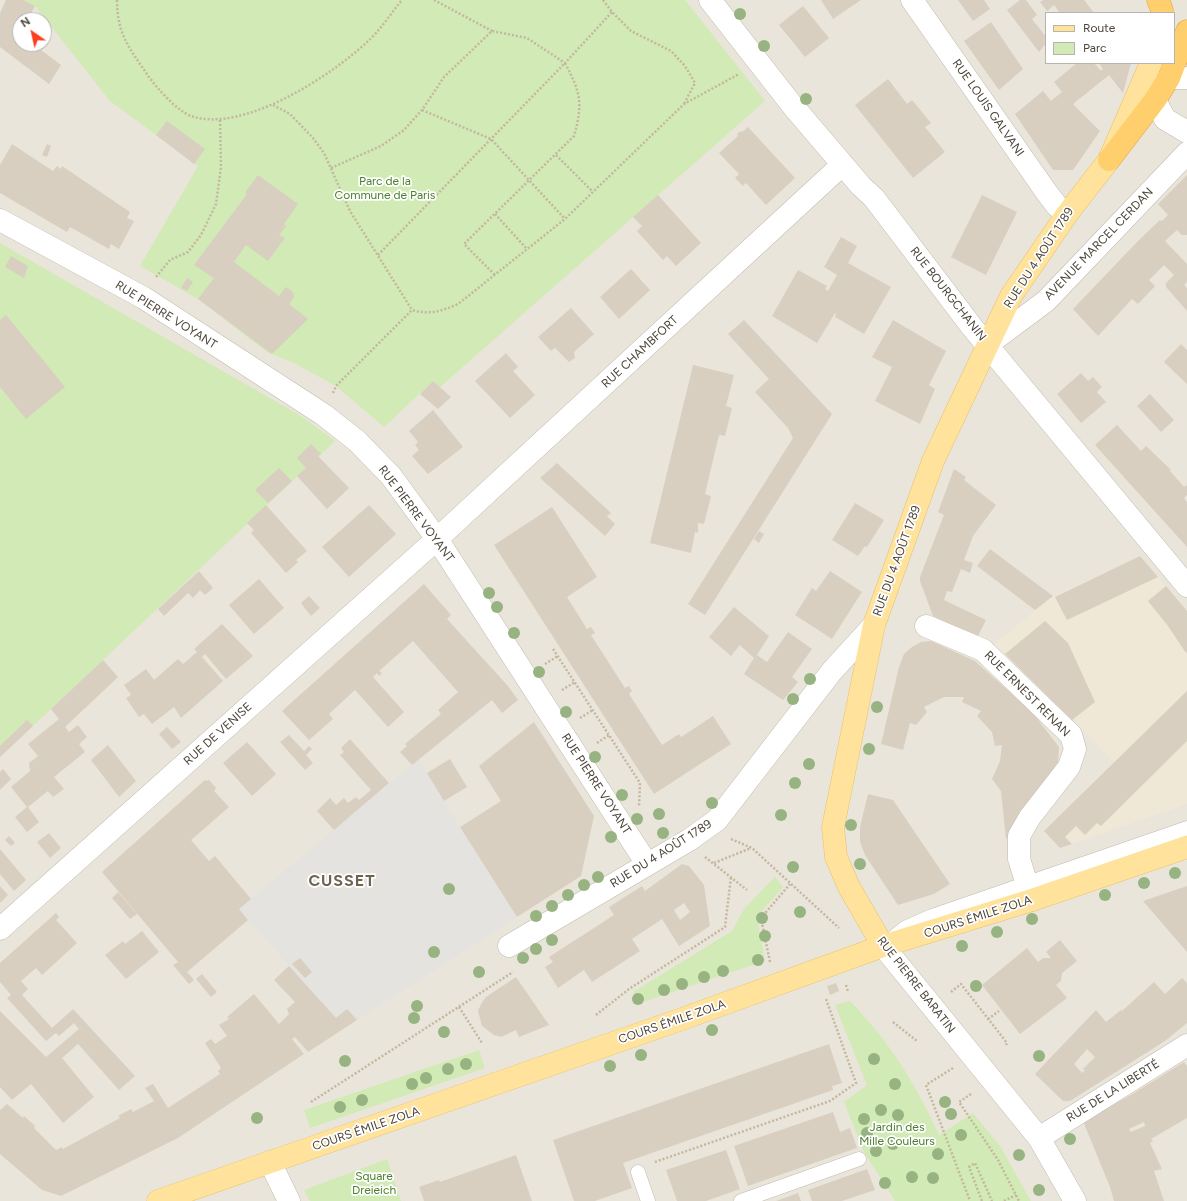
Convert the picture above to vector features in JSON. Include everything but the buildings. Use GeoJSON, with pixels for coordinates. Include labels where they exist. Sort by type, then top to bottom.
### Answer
{"type":"FeatureCollection","features":[{"type":"Feature","properties":{"kind":"highway"},"geometry":{"type":"LineString","coordinates":[[1109,160],[1155,100],[1178,78],[1187,32]]}},
{"type":"Feature","properties":{"kind":"main road","name":"RUE DU 4 AOÛT 1789"},"geometry":{"type":"LineString","coordinates":[[874,625],[933,461],[1011,296],[1067,214],[1109,160],[1151,64]]}},
{"type":"Feature","properties":{"kind":"main road","name":"RUE PIERRE BARATIN"},"geometry":{"type":"LineString","coordinates":[[874,625],[833,827],[836,857],[849,887],[883,946]]}},
{"type":"Feature","properties":{"kind":"main road","name":"COURS ÉMILE ZOLA"},"geometry":{"type":"LineString","coordinates":[[158,1201],[712,1008],[1029,892],[1187,847]]}},
{"type":"Feature","properties":{"kind":"street","name":"RUE BOURGCHANIN"},"geometry":{"type":"LineString","coordinates":[[710,0],[792,105],[842,165],[874,198],[987,345],[1187,586]]}},
{"type":"Feature","properties":{"kind":"street","name":"RUE LOUIS GALVANI"},"geometry":{"type":"LineString","coordinates":[[912,0],[1047,193],[1057,206],[1067,214]]}},
{"type":"Feature","properties":{"kind":"street"},"geometry":{"type":"LineString","coordinates":[[1155,100],[1165,119],[1187,132]]}},
{"type":"Feature","properties":{"kind":"street","name":"AVENUE MARCEL CERDAN"},"geometry":{"type":"LineString","coordinates":[[987,345],[1046,301],[1187,153]]}},
{"type":"Feature","properties":{"kind":"street","name":"RUE CHAMBFORT"},"geometry":{"type":"LineString","coordinates":[[437,539],[842,165]]}},
{"type":"Feature","properties":{"kind":"street","name":"RUE PIERRE VOYANT"},"geometry":{"type":"LineString","coordinates":[[0,220],[144,298],[324,416],[357,441],[391,476],[437,539],[647,864]]}},
{"type":"Feature","properties":{"kind":"street","name":"RUE DE VENISE"},"geometry":{"type":"LineString","coordinates":[[0,929],[437,539]]}},
{"type":"Feature","properties":{"kind":"street","name":"RUE DU 4 AOÛT 1789"},"geometry":{"type":"LineString","coordinates":[[509,946],[689,840],[717,820],[832,671],[874,625]]}},
{"type":"Feature","properties":{"kind":"street","name":"RUE ERNEST RENAN"},"geometry":{"type":"LineString","coordinates":[[926,626],[984,650],[1071,735],[1075,749],[1069,767],[1030,817],[1019,836],[1020,859],[1029,892]]}},
{"type":"Feature","properties":{"kind":"street","name":"RUE PIERRE BARATIN"},"geometry":{"type":"LineString","coordinates":[[883,946],[1039,1138],[1075,1201]]}},
{"type":"Feature","properties":{"kind":"street","name":"RUE DE LA LIBERTÉ"},"geometry":{"type":"LineString","coordinates":[[1039,1138],[1187,1045]]}},
{"type":"Feature","properties":{"kind":"street"},"geometry":{"type":"LineString","coordinates":[[270,1162],[289,1201]]}},
{"type":"Feature","properties":{"kind":"lane"},"geometry":{"type":"LineString","coordinates":[[1029,892],[1187,828]]}},
{"type":"Feature","properties":{"kind":"lane"},"geometry":{"type":"LineString","coordinates":[[741,1201],[859,1160]]}},
{"type":"Feature","properties":{"kind":"lane"},"geometry":{"type":"LineString","coordinates":[[638,1172],[648,1201]]}},
{"type":"Feature","properties":{"kind":"path"},"geometry":{"type":"LineString","coordinates":[[117,0],[117,16],[122,37],[154,84],[172,102],[190,115],[220,119],[274,105],[316,80],[369,41],[402,0]]}},
{"type":"Feature","properties":{"kind":"path"},"geometry":{"type":"LineString","coordinates":[[434,0],[492,31],[527,38],[565,63],[577,84],[580,113],[574,136],[464,244],[494,275]]}},
{"type":"Feature","properties":{"kind":"path"},"geometry":{"type":"LineString","coordinates":[[603,0],[612,12],[631,30],[671,51],[685,66],[695,83],[684,104]]}},
{"type":"Feature","properties":{"kind":"path"},"geometry":{"type":"LineString","coordinates":[[378,255],[565,63],[612,12]]}},
{"type":"Feature","properties":{"kind":"path"},"geometry":{"type":"LineString","coordinates":[[331,168],[381,146],[404,130],[422,110],[444,77],[492,31]]}},
{"type":"Feature","properties":{"kind":"path"},"geometry":{"type":"LineString","coordinates":[[274,105],[290,114],[313,138],[324,153],[350,211],[412,310],[424,313],[439,312],[458,304],[565,219],[684,104],[742,72]]}},
{"type":"Feature","properties":{"kind":"path"},"geometry":{"type":"LineString","coordinates":[[422,110],[491,139],[530,179],[565,219]]}},
{"type":"Feature","properties":{"kind":"path"},"geometry":{"type":"LineString","coordinates":[[144,298],[157,275],[170,260],[188,252],[201,234],[216,204],[221,167],[220,119]]}},
{"type":"Feature","properties":{"kind":"path"},"geometry":{"type":"LineString","coordinates":[[556,155],[593,192]]}},
{"type":"Feature","properties":{"kind":"path"},"geometry":{"type":"LineString","coordinates":[[495,214],[527,249]]}},
{"type":"Feature","properties":{"kind":"path"},"geometry":{"type":"LineString","coordinates":[[335,388],[412,310]]}},
{"type":"Feature","properties":{"kind":"path"},"geometry":{"type":"LineString","coordinates":[[553,649],[640,783],[639,807]]}},
{"type":"Feature","properties":{"kind":"path"},"geometry":{"type":"LineString","coordinates":[[547,662],[558,656]]}},
{"type":"Feature","properties":{"kind":"path"},"geometry":{"type":"LineString","coordinates":[[564,689],[575,682]]}},
{"type":"Feature","properties":{"kind":"path"},"geometry":{"type":"LineString","coordinates":[[582,717],[593,710]]}},
{"type":"Feature","properties":{"kind":"path"},"geometry":{"type":"LineString","coordinates":[[598,742],[609,735]]}},
{"type":"Feature","properties":{"kind":"path"},"geometry":{"type":"LineString","coordinates":[[735,840],[752,848],[838,928]]}},
{"type":"Feature","properties":{"kind":"path"},"geometry":{"type":"LineString","coordinates":[[714,863],[752,848]]}},
{"type":"Feature","properties":{"kind":"path"},"geometry":{"type":"LineString","coordinates":[[702,854],[747,890]]}},
{"type":"Feature","properties":{"kind":"path"},"geometry":{"type":"LineString","coordinates":[[596,1015],[629,989],[725,927],[731,877]]}},
{"type":"Feature","properties":{"kind":"path"},"geometry":{"type":"LineString","coordinates":[[770,963],[761,918],[790,884]]}},
{"type":"Feature","properties":{"kind":"path"},"geometry":{"type":"LineString","coordinates":[[311,1102],[513,972]]}},
{"type":"Feature","properties":{"kind":"path"},"geometry":{"type":"LineString","coordinates":[[947,995],[961,984],[1007,1043],[1006,1045]]}},
{"type":"Feature","properties":{"kind":"path"},"geometry":{"type":"LineString","coordinates":[[638,1172],[637,1169],[830,1100],[856,1083],[826,999]]}},
{"type":"Feature","properties":{"kind":"path"},"geometry":{"type":"LineString","coordinates":[[459,1007],[482,1043]]}},
{"type":"Feature","properties":{"kind":"path"},"geometry":{"type":"LineString","coordinates":[[988,1019],[999,1011]]}},
{"type":"Feature","properties":{"kind":"path"},"geometry":{"type":"LineString","coordinates":[[893,1022],[917,1041]]}},
{"type":"Feature","properties":{"kind":"path"},"geometry":{"type":"LineString","coordinates":[[954,1067],[926,1085],[970,1201]]}},
{"type":"Feature","properties":{"kind":"path"},"geometry":{"type":"LineString","coordinates":[[971,1094],[959,1102],[998,1160],[1019,1201]]}},
{"type":"Feature","properties":{"kind":"path"},"geometry":{"type":"LineString","coordinates":[[982,1201],[968,1167],[975,1163],[992,1201]]}},
{"type":"Feature","properties":{"kind":"path"},"geometry":{"type":"LineString","coordinates":[[1004,1201],[1016,1195]]}},
{"type":"Feature","properties":{"kind":"shaded area"},"geometry":{"type":"Polygon","coordinates":[[[0,0],[1187,0],[1187,1201],[0,1201],[0,0]]]}},
{"type":"Feature","properties":{"kind":"shaded area"},"geometry":{"type":"Polygon","coordinates":[[[1140,556],[1187,611],[1187,804],[1060,848],[1044,831],[1114,762],[1035,682],[992,646],[1053,596],[1140,556]]]}},
{"type":"Feature","properties":{"kind":"shaded area"},"geometry":{"type":"Polygon","coordinates":[[[418,760],[517,917],[357,1020],[347,1009],[336,1018],[239,909],[418,760]]]}},
{"type":"Feature","properties":{"kind":"green space","name":"Parc de la Commune de Paris"},"geometry":{"type":"Polygon","coordinates":[[[23,0],[685,0],[765,101],[440,387],[433,381],[384,427],[336,386],[294,363],[267,352],[198,299],[140,266],[198,166],[110,101],[52,28],[52,12],[40,12],[35,6],[23,0]]]}},
{"type":"Feature","properties":{"kind":"green space"},"geometry":{"type":"Polygon","coordinates":[[[0,243],[301,416],[335,441],[0,757],[0,243]]]}},
{"type":"Feature","properties":{"kind":"green space"},"geometry":{"type":"Polygon","coordinates":[[[775,877],[783,887],[757,917],[765,961],[637,1004],[633,992],[732,931],[744,909],[775,877]]]}},
{"type":"Feature","properties":{"kind":"green space","name":"Jardin des Mille Couleurs"},"geometry":{"type":"Polygon","coordinates":[[[850,1001],[877,1032],[900,1064],[921,1098],[939,1135],[973,1113],[1000,1146],[1031,1201],[895,1201],[864,1152],[844,1102],[867,1085],[835,1005],[850,1001]]]}},
{"type":"Feature","properties":{"kind":"green space"},"geometry":{"type":"Polygon","coordinates":[[[479,1050],[485,1068],[310,1128],[304,1110],[479,1050]]]}},
{"type":"Feature","properties":{"kind":"green space","name":"Square Dreieich"},"geometry":{"type":"Polygon","coordinates":[[[387,1159],[401,1201],[310,1201],[304,1190],[387,1159]]]}},
{"type":"Feature","properties":{"kind":"district","name":"CUSSET"},"geometry":{"type":"Point","coordinates":[342,881]}}]}
